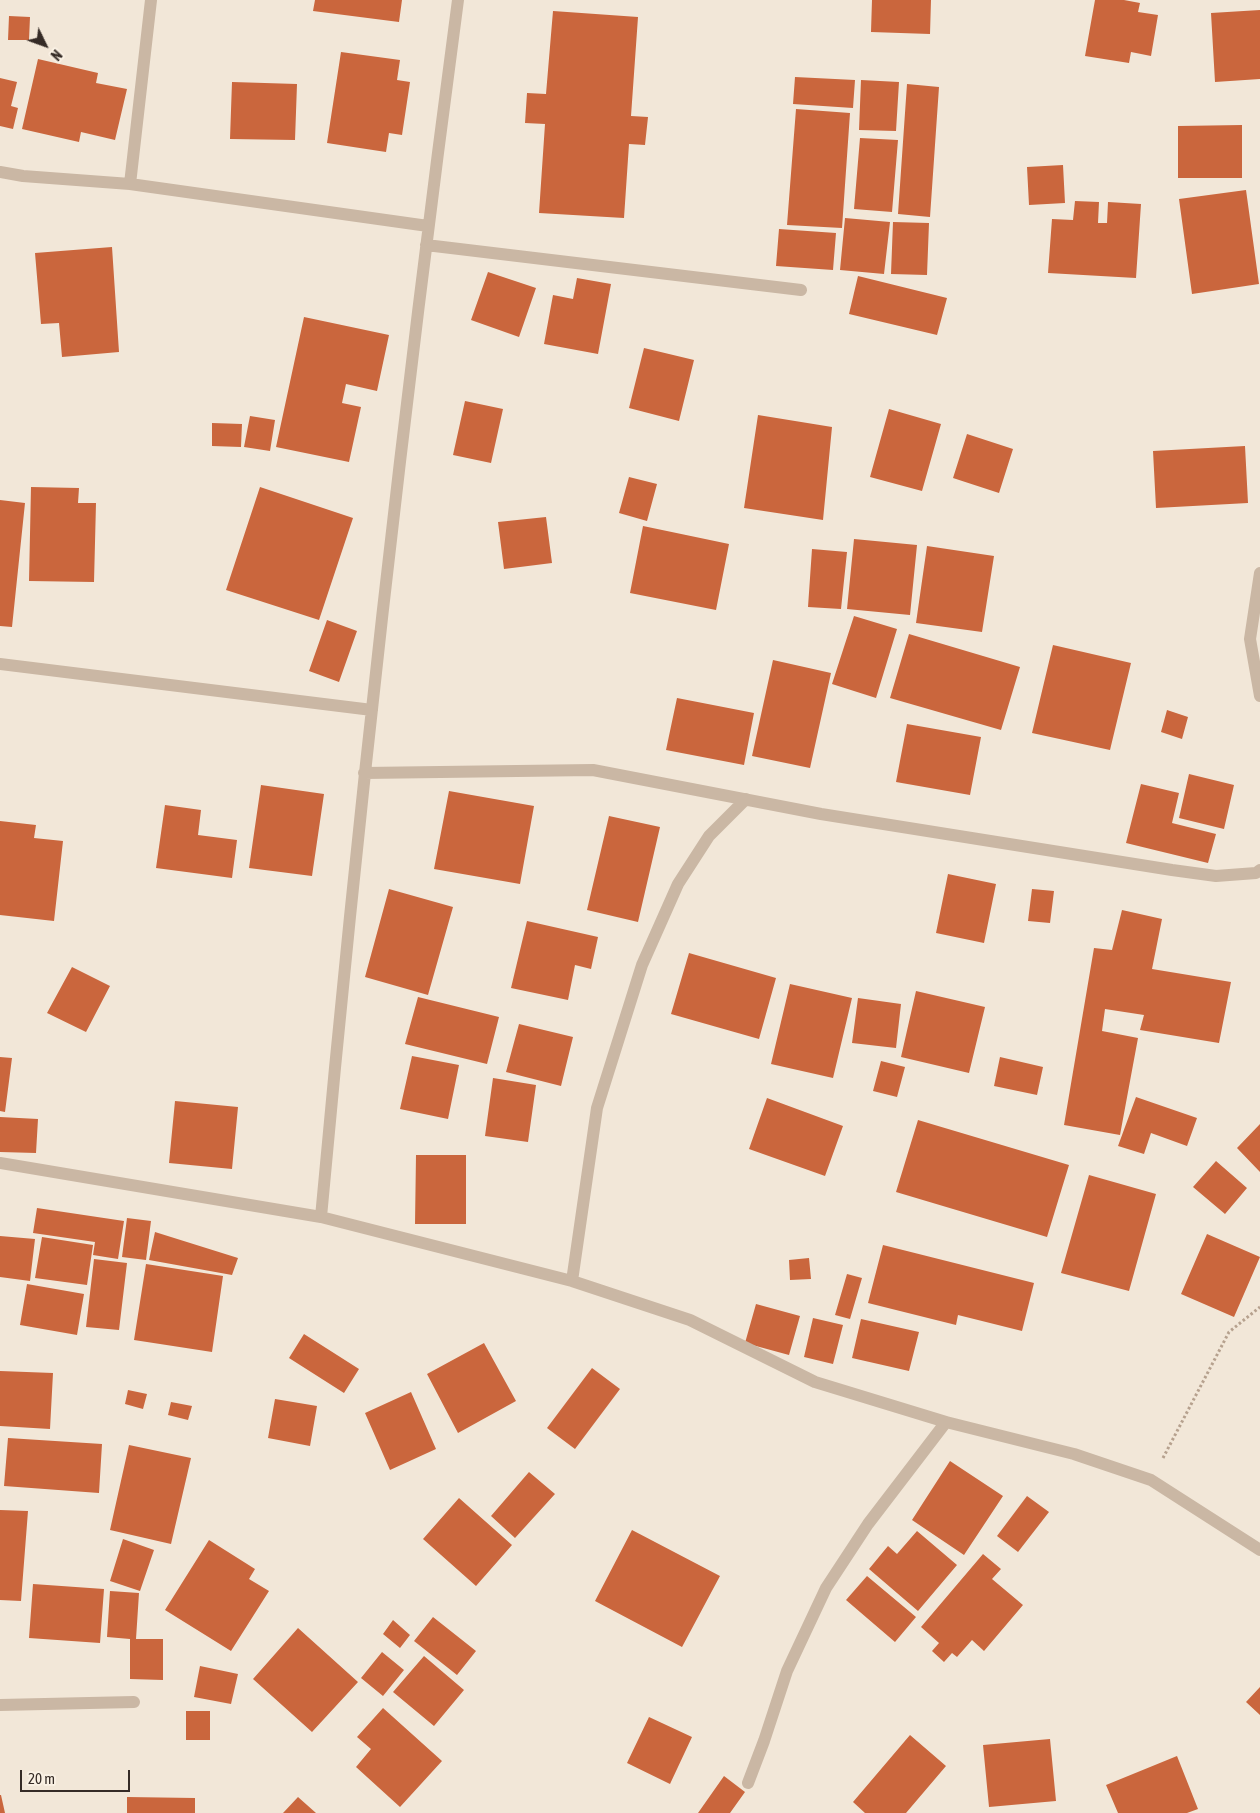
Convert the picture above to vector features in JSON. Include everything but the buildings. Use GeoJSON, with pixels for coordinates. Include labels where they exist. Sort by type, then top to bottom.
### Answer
{"type":"FeatureCollection","features":[{"type":"Feature","properties":{"kind":"street"},"geometry":{"type":"LineString","coordinates":[[130,184],[150,0]]}},
{"type":"Feature","properties":{"kind":"street"},"geometry":{"type":"LineString","coordinates":[[321,1217],[344,962],[364,773],[428,226],[458,0]]}},
{"type":"Feature","properties":{"kind":"street"},"geometry":{"type":"LineString","coordinates":[[0,172],[23,176],[130,184],[428,226]]}},
{"type":"Feature","properties":{"kind":"street"},"geometry":{"type":"LineString","coordinates":[[426,245],[801,290]]}},
{"type":"Feature","properties":{"kind":"street"},"geometry":{"type":"LineString","coordinates":[[1260,573],[1250,639],[1260,696]]}},
{"type":"Feature","properties":{"kind":"street"},"geometry":{"type":"LineString","coordinates":[[0,664],[372,710]]}},
{"type":"Feature","properties":{"kind":"street"},"geometry":{"type":"LineString","coordinates":[[364,773],[594,770],[859,820],[1181,872],[1216,876],[1256,873],[1260,870]]}},
{"type":"Feature","properties":{"kind":"street"},"geometry":{"type":"LineString","coordinates":[[572,1281],[597,1108],[642,965],[678,884],[709,836],[746,799]]}},
{"type":"Feature","properties":{"kind":"street"},"geometry":{"type":"LineString","coordinates":[[0,1163],[321,1217],[572,1281],[690,1320],[815,1382],[946,1422],[1074,1454],[1151,1480],[1260,1550]]}},
{"type":"Feature","properties":{"kind":"street"},"geometry":{"type":"LineString","coordinates":[[748,1783],[787,1671],[826,1588],[868,1524],[946,1422]]}},
{"type":"Feature","properties":{"kind":"street"},"geometry":{"type":"LineString","coordinates":[[0,1705],[134,1702]]}},
{"type":"Feature","properties":{"kind":"path"},"geometry":{"type":"LineString","coordinates":[[1151,1480],[1229,1332],[1260,1307]]}}]}
